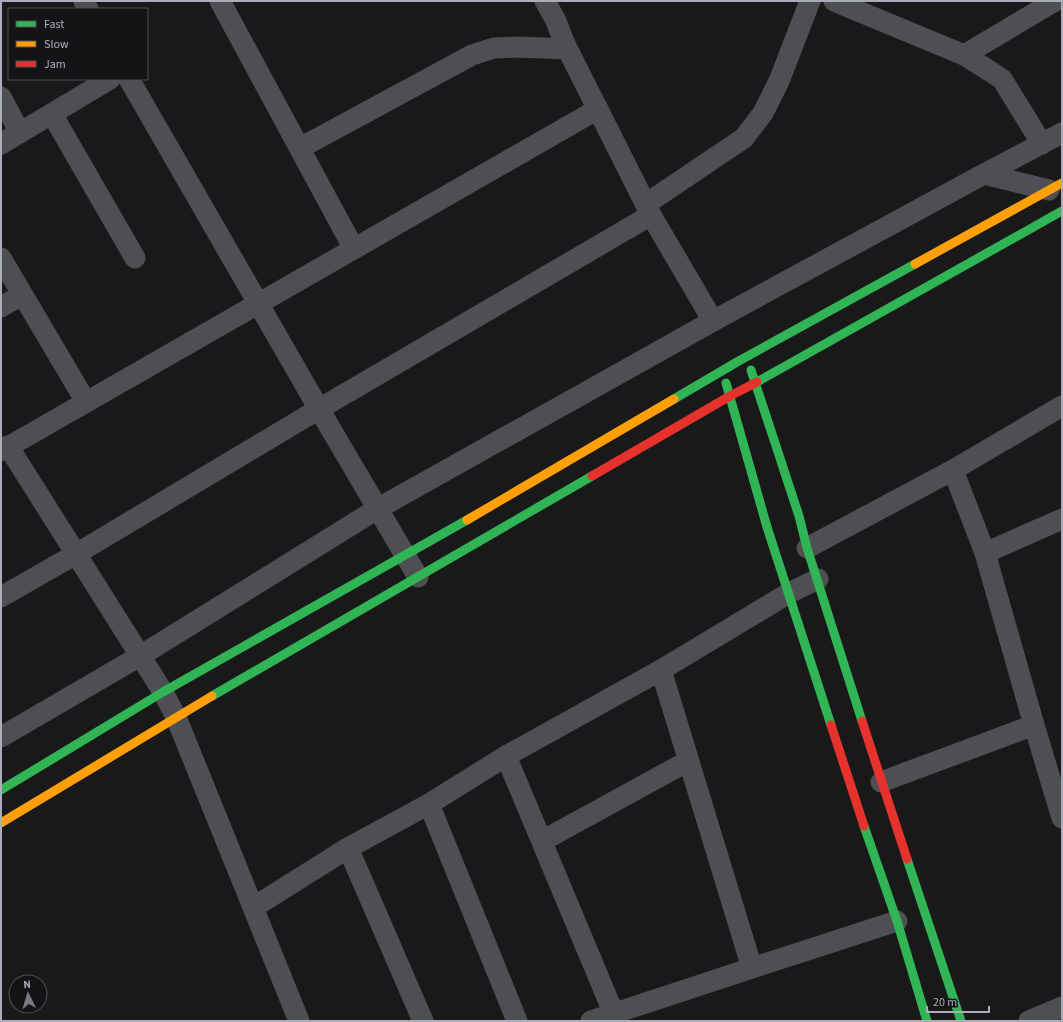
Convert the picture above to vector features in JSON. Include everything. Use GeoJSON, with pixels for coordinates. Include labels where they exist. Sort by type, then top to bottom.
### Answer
{"type":"FeatureCollection","features":[{"type":"Feature","properties":{"kind":"street"},"geometry":{"type":"LineString","coordinates":[[220,1],[354,249]]}},
{"type":"Feature","properties":{"kind":"street"},"geometry":{"type":"LineString","coordinates":[[545,1],[648,210],[713,321]]}},
{"type":"Feature","properties":{"kind":"street"},"geometry":{"type":"LineString","coordinates":[[1,597],[319,409],[648,210],[744,138],[763,113],[775,89],[810,1]]}},
{"type":"Feature","properties":{"kind":"street"},"geometry":{"type":"LineString","coordinates":[[834,1],[964,55],[1002,79],[1033,148]]}},
{"type":"Feature","properties":{"kind":"street"},"geometry":{"type":"LineString","coordinates":[[964,55],[1055,1]]}},
{"type":"Feature","properties":{"kind":"street"},"geometry":{"type":"LineString","coordinates":[[300,148],[472,55],[494,48],[566,46]]}},
{"type":"Feature","properties":{"kind":"street"},"geometry":{"type":"LineString","coordinates":[[1,144],[108,80]]}},
{"type":"Feature","properties":{"kind":"street"},"geometry":{"type":"LineString","coordinates":[[130,80],[377,509],[418,577]]}},
{"type":"Feature","properties":{"kind":"street"},"geometry":{"type":"LineString","coordinates":[[1,97],[20,133]]}},
{"type":"Feature","properties":{"kind":"street"},"geometry":{"type":"LineString","coordinates":[[299,1021],[176,717],[163,692],[76,554],[5,449],[598,109]]}},
{"type":"Feature","properties":{"kind":"street"},"geometry":{"type":"LineString","coordinates":[[52,114],[135,258]]}},
{"type":"Feature","properties":{"kind":"street"},"geometry":{"type":"LineString","coordinates":[[1,737],[140,656],[377,509],[713,321],[1062,133]]}},
{"type":"Feature","properties":{"kind":"street"},"geometry":{"type":"LineString","coordinates":[[984,174],[1055,186]]}},
{"type":"Feature","properties":{"kind":"street"},"geometry":{"type":"LineString","coordinates":[[1,790],[163,692],[405,556],[747,357],[1055,186]]}},
{"type":"Feature","properties":{"kind":"street"},"geometry":{"type":"LineString","coordinates":[[1,823],[176,717],[730,396],[756,383],[1062,212]]}},
{"type":"Feature","properties":{"kind":"street"},"geometry":{"type":"LineString","coordinates":[[1,258],[86,402]]}},
{"type":"Feature","properties":{"kind":"street"},"geometry":{"type":"LineString","coordinates":[[1,307],[22,295]]}},
{"type":"Feature","properties":{"kind":"street"},"geometry":{"type":"LineString","coordinates":[[747,357],[799,516],[807,548],[881,782],[961,1021]]}},
{"type":"Feature","properties":{"kind":"street"},"geometry":{"type":"LineString","coordinates":[[722,372],[767,527],[852,791],[897,921],[927,1021]]}},
{"type":"Feature","properties":{"kind":"street"},"geometry":{"type":"LineString","coordinates":[[807,548],[953,470],[1062,406]]}},
{"type":"Feature","properties":{"kind":"street"},"geometry":{"type":"LineString","coordinates":[[953,470],[985,553],[1062,818]]}},
{"type":"Feature","properties":{"kind":"street"},"geometry":{"type":"LineString","coordinates":[[985,553],[1062,519]]}},
{"type":"Feature","properties":{"kind":"street"},"geometry":{"type":"LineString","coordinates":[[254,907],[348,848],[429,804],[506,756],[661,670],[789,592],[818,579]]}},
{"type":"Feature","properties":{"kind":"street"},"geometry":{"type":"LineString","coordinates":[[661,670],[752,968]]}},
{"type":"Feature","properties":{"kind":"street"},"geometry":{"type":"LineString","coordinates":[[881,782],[1034,725]]}},
{"type":"Feature","properties":{"kind":"street"},"geometry":{"type":"LineString","coordinates":[[506,756],[614,1014]]}},
{"type":"Feature","properties":{"kind":"street"},"geometry":{"type":"LineString","coordinates":[[542,841],[688,761]]}},
{"type":"Feature","properties":{"kind":"street"},"geometry":{"type":"LineString","coordinates":[[429,804],[517,1021]]}},
{"type":"Feature","properties":{"kind":"street"},"geometry":{"type":"LineString","coordinates":[[348,848],[423,1021]]}},
{"type":"Feature","properties":{"kind":"street"},"geometry":{"type":"LineString","coordinates":[[591,1021],[897,921]]}},
{"type":"Feature","properties":{"kind":"street"},"geometry":{"type":"LineString","coordinates":[[1029,1021],[1062,1007]]}},
{"type":"Feature","properties":{"kind":"traffic: fast"},"geometry":{"type":"LineString","coordinates":[[757,382],[1062,211]]}},
{"type":"Feature","properties":{"kind":"traffic: fast"},"geometry":{"type":"LineString","coordinates":[[674,399],[737,362],[915,264]]}},
{"type":"Feature","properties":{"kind":"traffic: fast"},"geometry":{"type":"LineString","coordinates":[[751,370],[799,516],[807,548],[862,721]]}},
{"type":"Feature","properties":{"kind":"traffic: fast"},"geometry":{"type":"LineString","coordinates":[[726,383],[767,527],[831,725]]}},
{"type":"Feature","properties":{"kind":"traffic: fast"},"geometry":{"type":"LineString","coordinates":[[212,696],[592,476]]}},
{"type":"Feature","properties":{"kind":"traffic: fast"},"geometry":{"type":"LineString","coordinates":[[1,790],[163,692],[467,520]]}},
{"type":"Feature","properties":{"kind":"traffic: fast"},"geometry":{"type":"LineString","coordinates":[[864,826],[897,921],[927,1021]]}},
{"type":"Feature","properties":{"kind":"traffic: fast"},"geometry":{"type":"LineString","coordinates":[[907,859],[961,1021]]}},
{"type":"Feature","properties":{"kind":"traffic: slow"},"geometry":{"type":"LineString","coordinates":[[915,264],[1062,183]]}},
{"type":"Feature","properties":{"kind":"traffic: slow"},"geometry":{"type":"LineString","coordinates":[[467,520],[674,399]]}},
{"type":"Feature","properties":{"kind":"traffic: slow"},"geometry":{"type":"LineString","coordinates":[[1,823],[212,696]]}},
{"type":"Feature","properties":{"kind":"traffic: jam"},"geometry":{"type":"LineString","coordinates":[[592,476],[730,396],[757,382]]}},
{"type":"Feature","properties":{"kind":"traffic: jam"},"geometry":{"type":"LineString","coordinates":[[862,721],[907,859]]}},
{"type":"Feature","properties":{"kind":"traffic: jam"},"geometry":{"type":"LineString","coordinates":[[831,725],[864,826]]}}]}
